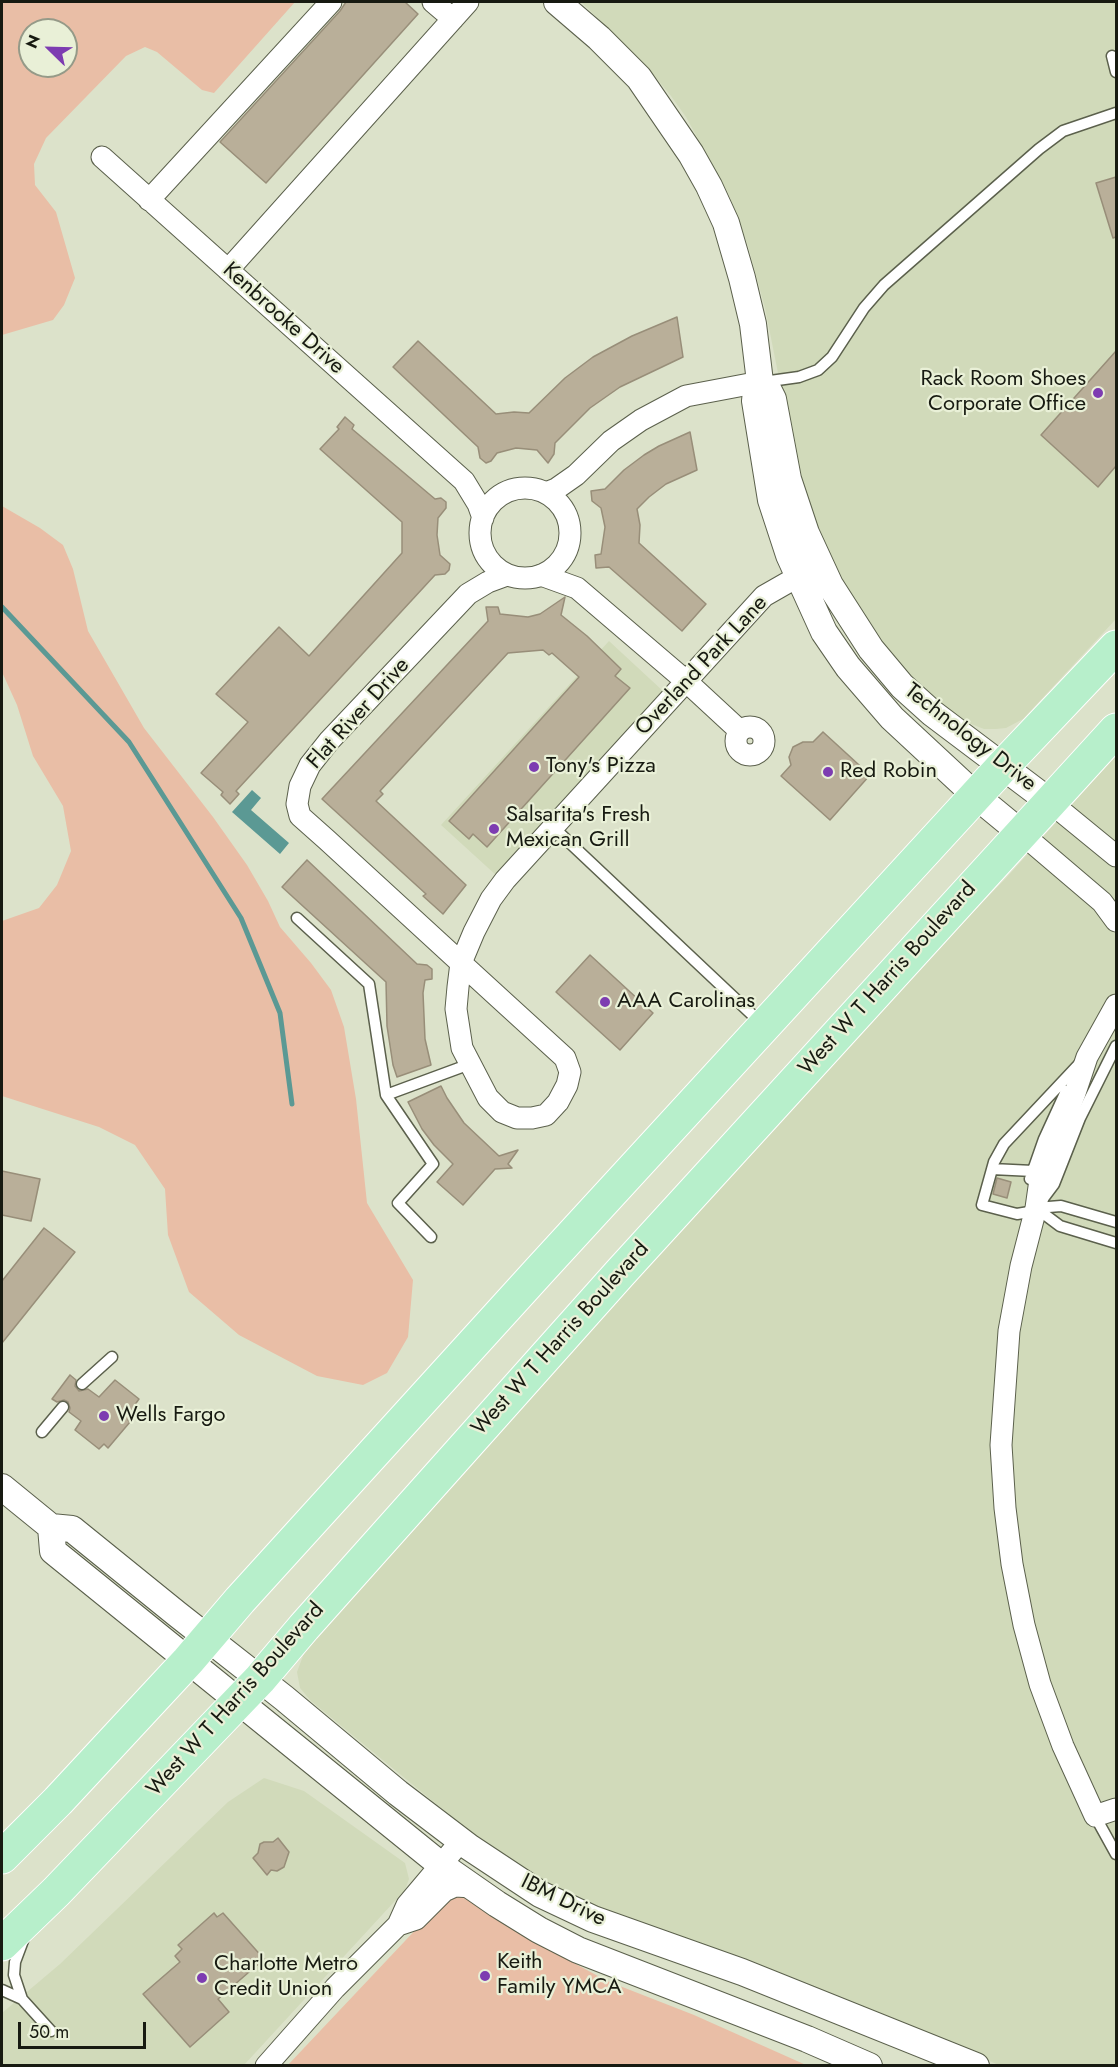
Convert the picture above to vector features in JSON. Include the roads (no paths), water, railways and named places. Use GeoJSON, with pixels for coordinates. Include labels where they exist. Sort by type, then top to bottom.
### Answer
{"type":"FeatureCollection","features":[{"type":"Feature","properties":{"kind":"main road"},"geometry":{"type":"LineString","coordinates":[[2,1857],[58,1801],[198,1649],[764,1026],[1003,766],[1116,647]]}},
{"type":"Feature","properties":{"kind":"main road","name":"West W T Harris Boulevard"},"geometry":{"type":"LineString","coordinates":[[2,1944],[56,1892],[260,1679],[628,1264],[1116,730]]}},
{"type":"Feature","properties":{"kind":"street"},"geometry":{"type":"LineString","coordinates":[[149,200],[331,2]]}},
{"type":"Feature","properties":{"kind":"street"},"geometry":{"type":"LineString","coordinates":[[433,2],[453,19]]}},
{"type":"Feature","properties":{"kind":"street"},"geometry":{"type":"LineString","coordinates":[[228,270],[468,2]]}},
{"type":"Feature","properties":{"kind":"street","name":"Technology Drive"},"geometry":{"type":"LineString","coordinates":[[557,2],[599,38],[639,78],[691,154],[726,223],[753,324],[760,382],[755,400],[771,500],[782,537],[824,632],[852,673],[892,718],[976,796],[1021,833]]}},
{"type":"Feature","properties":{"kind":"street","name":"Kenbrooke Drive"},"geometry":{"type":"LineString","coordinates":[[102,158],[464,481],[478,504],[483,518]]}},
{"type":"Feature","properties":{"kind":"street"},"geometry":{"type":"LineString","coordinates":[[546,493],[576,475],[611,441],[641,420],[686,396],[760,382]]}},
{"type":"Feature","properties":{"kind":"street","name":"Technology Drive"},"geometry":{"type":"LineString","coordinates":[[760,382],[768,389],[773,399],[788,479],[800,518],[842,606],[871,649],[902,686],[932,713],[1050,802]]}},
{"type":"Feature","properties":{"kind":"street"},"geometry":{"type":"LineString","coordinates":[[563,508],[576,475]]}},
{"type":"Feature","properties":{"kind":"street","name":"Kenbrooke Drive"},"geometry":{"type":"LineString","coordinates":[[464,481],[506,492]]}},
{"type":"Feature","properties":{"kind":"street"},"geometry":{"type":"LineString","coordinates":[[483,518],[490,504],[510,490],[528,488],[546,493],[563,508],[570,528],[569,543],[558,564],[541,575]]}},
{"type":"Feature","properties":{"kind":"street","name":"Flat River Drive"},"geometry":{"type":"LineString","coordinates":[[468,594],[483,552],[479,528],[483,518]]}},
{"type":"Feature","properties":{"kind":"street"},"geometry":{"type":"LineString","coordinates":[[483,552],[493,566],[507,575]]}},
{"type":"Feature","properties":{"kind":"street"},"geometry":{"type":"LineString","coordinates":[[564,554],[572,568],[577,588]]}},
{"type":"Feature","properties":{"kind":"street","name":"Flat River Drive"},"geometry":{"type":"LineString","coordinates":[[461,963],[456,1009],[458,1029],[462,1048],[488,1098],[502,1112],[517,1118],[546,1115],[558,1102],[567,1085],[570,1072],[565,1059],[461,963],[300,816],[297,804],[300,786],[310,765],[329,741],[468,594],[488,582],[507,575],[526,579],[541,575]]}},
{"type":"Feature","properties":{"kind":"street"},"geometry":{"type":"LineString","coordinates":[[541,575],[577,588],[687,682],[740,731]]}},
{"type":"Feature","properties":{"kind":"street","name":"Overland Park Lane"},"geometry":{"type":"LineString","coordinates":[[461,963],[491,899],[505,880],[764,596],[799,576]]}},
{"type":"Feature","properties":{"kind":"street"},"geometry":{"type":"LineString","coordinates":[[1050,802],[1116,856]]}},
{"type":"Feature","properties":{"kind":"street"},"geometry":{"type":"LineString","coordinates":[[1021,833],[1102,902],[1116,921]]}},
{"type":"Feature","properties":{"kind":"street"},"geometry":{"type":"LineString","coordinates":[[1116,1006],[1087,1057],[1040,1180],[1036,1208],[1017,1286],[1006,1358],[1001,1445],[1005,1508],[1017,1596],[1032,1658],[1062,1746],[1095,1816],[1116,1809]]}},
{"type":"Feature","properties":{"kind":"street"},"geometry":{"type":"LineString","coordinates":[[2,1487],[51,1527],[72,1529],[177,1614],[198,1649]]}},
{"type":"Feature","properties":{"kind":"street","name":"IBM Drive"},"geometry":{"type":"LineString","coordinates":[[198,1649],[260,1679],[398,1793],[461,1841],[540,1894],[593,1919],[742,1972],[976,2066]]}},
{"type":"Feature","properties":{"kind":"street","name":"IBM Drive"},"geometry":{"type":"LineString","coordinates":[[198,1649],[238,1702],[441,1864],[539,1930],[578,1950],[807,2039],[869,2066]]}},
{"type":"Feature","properties":{"kind":"street"},"geometry":{"type":"LineString","coordinates":[[266,2066],[328,1996],[398,1925],[407,1905],[461,1841]]}},
{"type":"Feature","properties":{"kind":"street"},"geometry":{"type":"LineString","coordinates":[[398,1925],[416,1919],[444,1891],[455,1886],[473,1887]]}},
{"type":"Feature","properties":{"kind":"lane"},"geometry":{"type":"LineString","coordinates":[[1112,56],[1116,72]]}},
{"type":"Feature","properties":{"kind":"lane"},"geometry":{"type":"LineString","coordinates":[[760,382],[799,376],[818,370],[832,357],[864,308],[884,285],[1031,155],[1063,131],[1116,113]]}},
{"type":"Feature","properties":{"kind":"lane"},"geometry":{"type":"LineString","coordinates":[[554,827],[764,1026]]}},
{"type":"Feature","properties":{"kind":"lane"},"geometry":{"type":"LineString","coordinates":[[297,918],[369,984],[386,1095],[433,1164],[398,1203],[431,1237]]}},
{"type":"Feature","properties":{"kind":"lane"},"geometry":{"type":"LineString","coordinates":[[1087,1057],[1071,1071],[1004,1144],[992,1169],[982,1205],[1017,1214],[1036,1208],[1054,1184],[1080,1118],[1116,1046]]}},
{"type":"Feature","properties":{"kind":"lane"},"geometry":{"type":"LineString","coordinates":[[1087,1057],[1058,1105],[1033,1171],[1030,1186],[1036,1208],[1060,1226],[1116,1244]]}},
{"type":"Feature","properties":{"kind":"lane"},"geometry":{"type":"LineString","coordinates":[[386,1095],[470,1064]]}},
{"type":"Feature","properties":{"kind":"lane"},"geometry":{"type":"LineString","coordinates":[[992,1169],[1033,1171]]}},
{"type":"Feature","properties":{"kind":"lane"},"geometry":{"type":"LineString","coordinates":[[1036,1208],[1061,1206],[1116,1222]]}},
{"type":"Feature","properties":{"kind":"lane"},"geometry":{"type":"LineString","coordinates":[[82,1384],[112,1357]]}},
{"type":"Feature","properties":{"kind":"lane"},"geometry":{"type":"LineString","coordinates":[[42,1432],[63,1407]]}},
{"type":"Feature","properties":{"kind":"lane"},"geometry":{"type":"LineString","coordinates":[[1095,1816],[1116,1854]]}},
{"type":"Feature","properties":{"kind":"lane"},"geometry":{"type":"LineString","coordinates":[[22,1999],[14,1975],[21,1942],[56,1892]]}},
{"type":"Feature","properties":{"kind":"lane"},"geometry":{"type":"LineString","coordinates":[[2,1990],[22,1999],[51,2031]]}},
{"type":"Feature","properties":{"kind":"water"},"geometry":{"type":"Polygon","coordinates":[[[252,790],[261,798],[251,810],[289,843],[280,854],[232,812],[252,790]]]}},
{"type":"Feature","properties":{"kind":"waterway"},"geometry":{"type":"LineString","coordinates":[[2,607],[129,742],[241,918],[280,1013],[292,1104]]}},
{"type":"Feature","properties":{"kind":"place","name":"Rack Room Shoes Corporate Office"},"geometry":{"type":"Point","coordinates":[1098,393]}},
{"type":"Feature","properties":{"kind":"place","name":"Tony's Pizza"},"geometry":{"type":"Point","coordinates":[534,767]}},
{"type":"Feature","properties":{"kind":"place","name":"Red Robin"},"geometry":{"type":"Point","coordinates":[828,772]}},
{"type":"Feature","properties":{"kind":"place","name":"Salsarita's Fresh Mexican Grill"},"geometry":{"type":"Point","coordinates":[494,829]}},
{"type":"Feature","properties":{"kind":"place","name":"AAA Carolinas"},"geometry":{"type":"Point","coordinates":[605,1002]}},
{"type":"Feature","properties":{"kind":"place","name":"Wells Fargo"},"geometry":{"type":"Point","coordinates":[104,1416]}},
{"type":"Feature","properties":{"kind":"place","name":"Keith Family YMCA"},"geometry":{"type":"Point","coordinates":[485,1976]}},
{"type":"Feature","properties":{"kind":"place","name":"Charlotte Metro Credit Union"},"geometry":{"type":"Point","coordinates":[202,1978]}}]}
